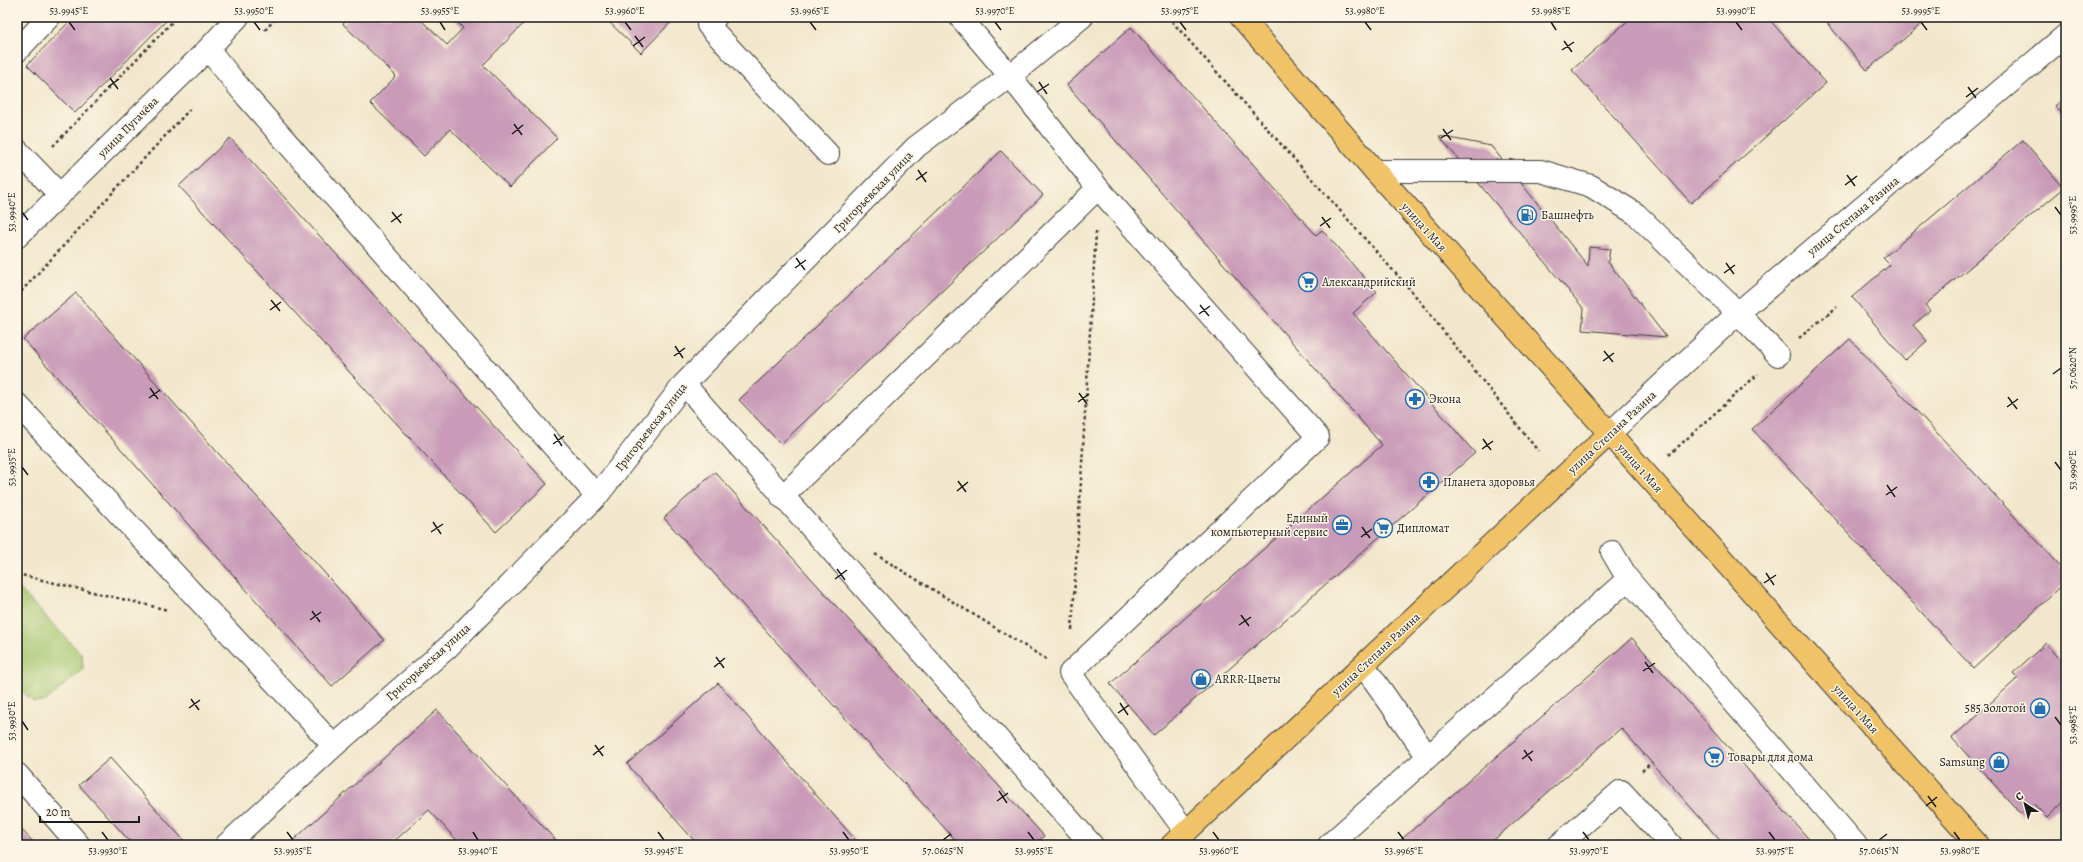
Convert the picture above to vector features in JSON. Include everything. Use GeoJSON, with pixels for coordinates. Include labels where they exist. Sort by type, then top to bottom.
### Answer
{"type":"FeatureCollection","features":[{"type":"Feature","properties":{"kind":"main road","name":"улица 1 Мая"},"geometry":{"type":"LineString","coordinates":[[1241,17],[1374,171],[1978,845]]}},
{"type":"Feature","properties":{"kind":"main road","name":"улица Степана Разина"},"geometry":{"type":"LineString","coordinates":[[1179,839],[1609,434]]}},
{"type":"Feature","properties":{"kind":"street"},"geometry":{"type":"LineString","coordinates":[[17,51],[49,17]]}},
{"type":"Feature","properties":{"kind":"street","name":"улица Пугачёва"},"geometry":{"type":"LineString","coordinates":[[17,237],[208,49],[238,17]]}},
{"type":"Feature","properties":{"kind":"street"},"geometry":{"type":"LineString","coordinates":[[716,17],[708,25],[828,154]]}},
{"type":"Feature","properties":{"kind":"street"},"geometry":{"type":"LineString","coordinates":[[960,17],[1010,76],[1098,188],[1318,437],[1070,673],[1179,839]]}},
{"type":"Feature","properties":{"kind":"street","name":"Григорьевская улица"},"geometry":{"type":"LineString","coordinates":[[226,845],[334,746],[446,649],[597,496],[684,384],[916,147],[1010,76],[1082,17]]}},
{"type":"Feature","properties":{"kind":"street","name":"улица Степана Разина"},"geometry":{"type":"LineString","coordinates":[[1609,434],[1738,313],[2066,35]]}},
{"type":"Feature","properties":{"kind":"street"},"geometry":{"type":"LineString","coordinates":[[208,49],[247,97],[597,496]]}},
{"type":"Feature","properties":{"kind":"street"},"geometry":{"type":"LineString","coordinates":[[17,150],[60,195]]}},
{"type":"Feature","properties":{"kind":"street"},"geometry":{"type":"LineString","coordinates":[[1374,171],[1541,171],[1591,186],[1636,214],[1738,313],[1778,356]]}},
{"type":"Feature","properties":{"kind":"street"},"geometry":{"type":"LineString","coordinates":[[782,497],[1098,188]]}},
{"type":"Feature","properties":{"kind":"street"},"geometry":{"type":"LineString","coordinates":[[684,384],[782,497],[1092,845]]}},
{"type":"Feature","properties":{"kind":"street"},"geometry":{"type":"LineString","coordinates":[[17,404],[334,746]]}},
{"type":"Feature","properties":{"kind":"street"},"geometry":{"type":"LineString","coordinates":[[1612,552],[1628,579],[1856,845]]}},
{"type":"Feature","properties":{"kind":"street"},"geometry":{"type":"LineString","coordinates":[[1329,845],[1628,579]]}},
{"type":"Feature","properties":{"kind":"street"},"geometry":{"type":"LineString","coordinates":[[1364,666],[1428,757]]}},
{"type":"Feature","properties":{"kind":"street"},"geometry":{"type":"LineString","coordinates":[[17,774],[79,845]]}},
{"type":"Feature","properties":{"kind":"street"},"geometry":{"type":"LineString","coordinates":[[1559,845],[1621,791],[1670,845]]}},
{"type":"Feature","properties":{"kind":"path"},"geometry":{"type":"LineString","coordinates":[[33,167],[177,17]]}},
{"type":"Feature","properties":{"kind":"path"},"geometry":{"type":"LineString","coordinates":[[262,33],[277,17]]}},
{"type":"Feature","properties":{"kind":"path"},"geometry":{"type":"LineString","coordinates":[[1168,17],[1414,294],[1538,451]]}},
{"type":"Feature","properties":{"kind":"path"},"geometry":{"type":"LineString","coordinates":[[17,296],[194,106]]}},
{"type":"Feature","properties":{"kind":"path"},"geometry":{"type":"LineString","coordinates":[[869,551],[1070,673],[1098,188]]}},
{"type":"Feature","properties":{"kind":"path"},"geometry":{"type":"LineString","coordinates":[[1667,457],[1778,356],[1836,307]]}},
{"type":"Feature","properties":{"kind":"path"},"geometry":{"type":"LineString","coordinates":[[17,574],[176,612]]}},
{"type":"Feature","properties":{"kind":"green space"},"geometry":{"type":"Polygon","coordinates":[[[17,586],[82,655],[83,669],[46,701],[33,702],[17,686],[17,586]]]}},
{"type":"Feature","properties":{"kind":"building"},"geometry":{"type":"Polygon","coordinates":[[[74,17],[170,17],[75,113],[27,65],[74,17]]]}},
{"type":"Feature","properties":{"kind":"building"},"geometry":{"type":"Polygon","coordinates":[[[350,17],[418,17],[447,45],[463,28],[452,17],[530,17],[483,65],[557,138],[510,187],[450,129],[424,156],[370,103],[396,76],[343,24],[350,17]]]}},
{"type":"Feature","properties":{"kind":"building"},"geometry":{"type":"Polygon","coordinates":[[[604,17],[676,17],[641,53],[604,17]]]}},
{"type":"Feature","properties":{"kind":"building"},"geometry":{"type":"Polygon","coordinates":[[[1632,17],[1767,17],[1826,83],[1691,203],[1572,70],[1632,17]]]}},
{"type":"Feature","properties":{"kind":"building"},"geometry":{"type":"Polygon","coordinates":[[[1822,17],[1930,17],[1867,70],[1822,17]]]}},
{"type":"Feature","properties":{"kind":"building"},"geometry":{"type":"Polygon","coordinates":[[[1131,27],[1316,235],[1322,230],[1377,292],[1353,313],[1475,453],[1154,735],[1110,684],[1382,445],[1067,85],[1131,27]]]}},
{"type":"Feature","properties":{"kind":"building"},"geometry":{"type":"Polygon","coordinates":[[[2066,96],[2066,118],[2055,106],[2066,96]]]}},
{"type":"Feature","properties":{"kind":"building"},"geometry":{"type":"Polygon","coordinates":[[[1439,136],[1491,146],[1588,266],[1589,247],[1610,249],[1608,262],[1666,337],[1582,330],[1584,309],[1439,136]]]}},
{"type":"Feature","properties":{"kind":"building"},"geometry":{"type":"Polygon","coordinates":[[[230,138],[547,484],[496,532],[179,186],[230,138]]]}},
{"type":"Feature","properties":{"kind":"building"},"geometry":{"type":"Polygon","coordinates":[[[2023,140],[2064,188],[1925,305],[1930,311],[1913,325],[1927,341],[1905,360],[1852,297],[1890,265],[1883,258],[2023,140]]]}},
{"type":"Feature","properties":{"kind":"building"},"geometry":{"type":"Polygon","coordinates":[[[1001,151],[1043,195],[781,444],[739,400],[1001,151]]]}},
{"type":"Feature","properties":{"kind":"building"},"geometry":{"type":"Polygon","coordinates":[[[76,293],[384,640],[332,686],[23,339],[76,293]]]}},
{"type":"Feature","properties":{"kind":"building"},"geometry":{"type":"Polygon","coordinates":[[[1850,339],[2066,572],[2066,582],[1973,668],[1752,429],[1850,339]]]}},
{"type":"Feature","properties":{"kind":"building"},"geometry":{"type":"Polygon","coordinates":[[[715,472],[1044,836],[1034,845],[960,845],[664,518],[715,472]]]}},
{"type":"Feature","properties":{"kind":"building"},"geometry":{"type":"Polygon","coordinates":[[[1632,638],[1814,845],[1724,845],[1621,728],[1488,845],[1395,845],[1632,638]]]}},
{"type":"Feature","properties":{"kind":"building"},"geometry":{"type":"Polygon","coordinates":[[[2046,643],[2066,666],[2066,800],[2047,818],[2033,803],[2021,814],[1952,738],[2018,678],[2013,673],[2046,643]]]}},
{"type":"Feature","properties":{"kind":"building"},"geometry":{"type":"Polygon","coordinates":[[[718,683],[860,845],[698,845],[627,764],[718,683]]]}},
{"type":"Feature","properties":{"kind":"building"},"geometry":{"type":"Polygon","coordinates":[[[437,710],[560,845],[461,845],[429,810],[390,845],[288,845],[437,710]]]}},
{"type":"Feature","properties":{"kind":"building"},"geometry":{"type":"Polygon","coordinates":[[[110,758],[188,845],[133,845],[79,785],[110,758]]]}},
{"type":"Feature","properties":{"kind":"building"},"geometry":{"type":"Polygon","coordinates":[[[17,825],[36,845],[17,845],[17,825]]]}},
{"type":"Feature","properties":{"kind":"place","name":"Башнефть"},"geometry":{"type":"Point","coordinates":[1527,215]}},
{"type":"Feature","properties":{"kind":"place","name":"Александрийский"},"geometry":{"type":"Point","coordinates":[1308,282]}},
{"type":"Feature","properties":{"kind":"place","name":"Экона"},"geometry":{"type":"Point","coordinates":[1415,399]}},
{"type":"Feature","properties":{"kind":"place","name":"Планета здоровья"},"geometry":{"type":"Point","coordinates":[1429,482]}},
{"type":"Feature","properties":{"kind":"place","name":"Единый компьютерный сервис"},"geometry":{"type":"Point","coordinates":[1342,525]}},
{"type":"Feature","properties":{"kind":"place","name":"Дипломат"},"geometry":{"type":"Point","coordinates":[1383,528]}},
{"type":"Feature","properties":{"kind":"place","name":"ARRR-Цветы"},"geometry":{"type":"Point","coordinates":[1201,679]}},
{"type":"Feature","properties":{"kind":"place","name":"585 Золотой"},"geometry":{"type":"Point","coordinates":[2040,708]}},
{"type":"Feature","properties":{"kind":"place","name":"Товары для дома"},"geometry":{"type":"Point","coordinates":[1714,757]}},
{"type":"Feature","properties":{"kind":"place","name":"Samsung"},"geometry":{"type":"Point","coordinates":[1999,762]}}]}
